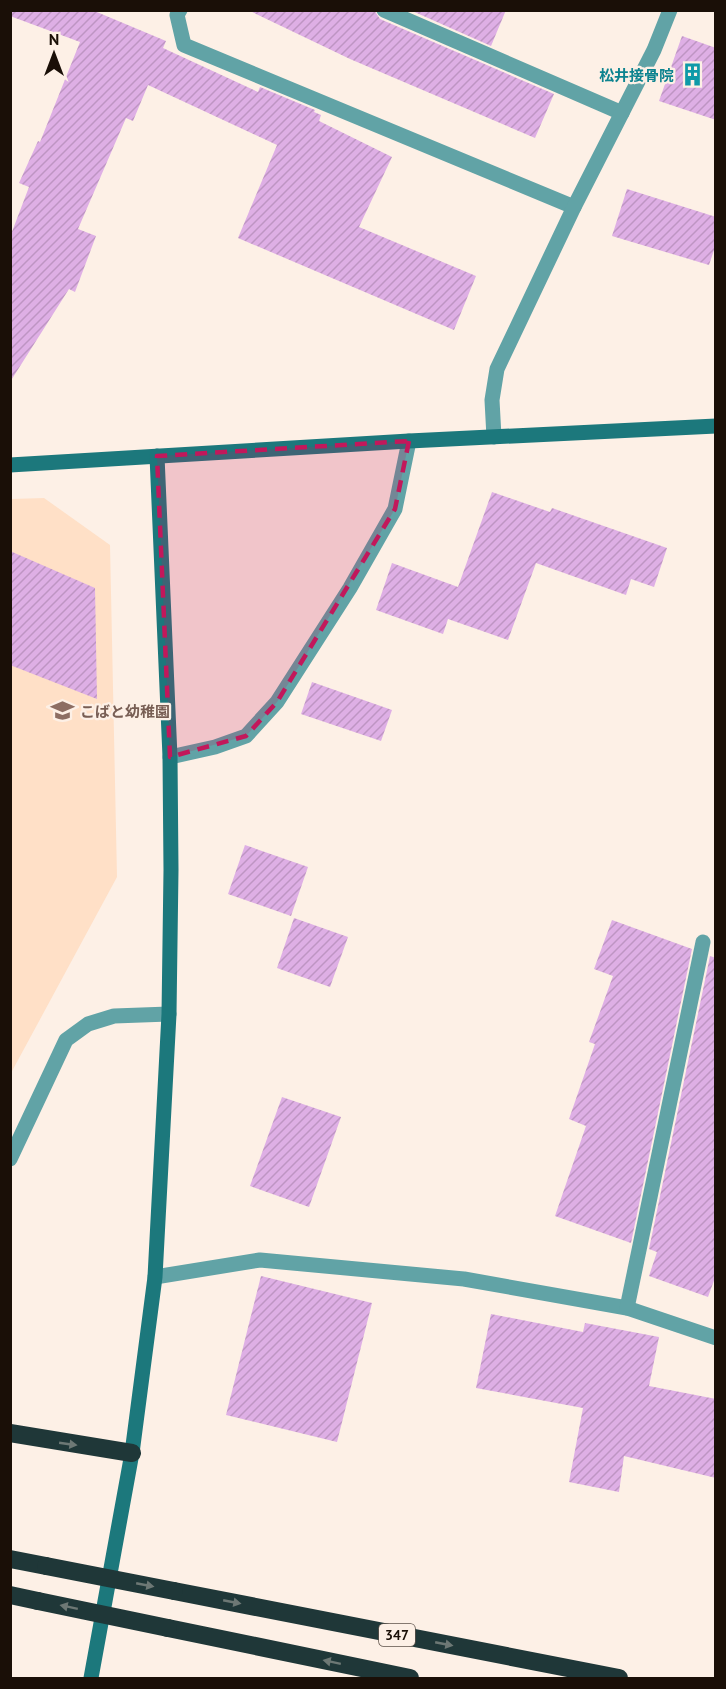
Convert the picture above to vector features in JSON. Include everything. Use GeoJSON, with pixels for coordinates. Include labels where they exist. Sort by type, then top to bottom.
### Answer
{"type":"FeatureCollection","features":[{"type":"Feature","properties":{"kind":"highway"},"geometry":{"type":"LineString","coordinates":[[10,1433],[132,1453]]}},
{"type":"Feature","properties":{"kind":"highway","name":"347"},"geometry":{"type":"LineString","coordinates":[[10,1559],[619,1678]]}},
{"type":"Feature","properties":{"kind":"highway"},"geometry":{"type":"LineString","coordinates":[[10,1595],[410,1678]]}},
{"type":"Feature","properties":{"kind":"street"},"geometry":{"type":"LineString","coordinates":[[180,10],[177,15],[184,45],[574,207]]}},
{"type":"Feature","properties":{"kind":"street"},"geometry":{"type":"LineString","coordinates":[[384,10],[622,113]]}},
{"type":"Feature","properties":{"kind":"street"},"geometry":{"type":"LineString","coordinates":[[494,437],[492,400],[497,369],[574,207],[654,50],[670,10]]}},
{"type":"Feature","properties":{"kind":"street"},"geometry":{"type":"LineString","coordinates":[[10,465],[409,441],[716,426]]}},
{"type":"Feature","properties":{"kind":"street"},"geometry":{"type":"LineString","coordinates":[[170,757],[215,747],[246,736],[277,702],[350,588],[395,510],[409,441]]}},
{"type":"Feature","properties":{"kind":"street"},"geometry":{"type":"LineString","coordinates":[[91,1678],[132,1453],[155,1277],[169,1014],[171,870],[170,757],[157,456]]}},
{"type":"Feature","properties":{"kind":"street"},"geometry":{"type":"LineString","coordinates":[[627,1308],[703,942]]}},
{"type":"Feature","properties":{"kind":"street"},"geometry":{"type":"LineString","coordinates":[[10,1159],[66,1040],[87,1024],[114,1016],[169,1014]]}},
{"type":"Feature","properties":{"kind":"street"},"geometry":{"type":"LineString","coordinates":[[155,1277],[260,1260],[464,1279],[627,1308],[716,1338]]}},
{"type":"Feature","properties":{"kind":"highlighted area"},"geometry":{"type":"Polygon","coordinates":[[[409,441],[395,509],[277,702],[246,736],[170,757],[157,456],[409,441]]]}},
{"type":"Feature","properties":{"kind":"shaded area","name":"こばと幼稚園"},"geometry":{"type":"Polygon","coordinates":[[[44,498],[110,545],[117,877],[11,1073],[11,499],[44,498]]]}},
{"type":"Feature","properties":{"kind":"building"},"geometry":{"type":"Polygon","coordinates":[[[10,10],[92,10],[166,41],[163,48],[258,92],[260,87],[315,110],[314,112],[321,115],[319,121],[392,157],[359,227],[476,276],[454,330],[238,238],[277,145],[148,85],[133,121],[126,118],[78,229],[96,236],[75,292],[69,289],[10,382],[10,237],[29,187],[19,183],[38,141],[40,142],[80,42],[10,16],[10,10]]]}},
{"type":"Feature","properties":{"kind":"building"},"geometry":{"type":"Polygon","coordinates":[[[248,10],[374,10],[380,19],[554,94],[535,138],[350,59],[248,10]]]}},
{"type":"Feature","properties":{"kind":"building"},"geometry":{"type":"Polygon","coordinates":[[[410,10],[506,10],[491,46],[410,10]]]}},
{"type":"Feature","properties":{"kind":"building","name":"松井接骨院"},"geometry":{"type":"Polygon","coordinates":[[[682,36],[716,48],[716,120],[659,101],[682,36]]]}},
{"type":"Feature","properties":{"kind":"building"},"geometry":{"type":"Polygon","coordinates":[[[627,189],[716,217],[716,244],[709,265],[612,236],[627,189]]]}},
{"type":"Feature","properties":{"kind":"building"},"geometry":{"type":"Polygon","coordinates":[[[492,492],[550,512],[552,508],[667,548],[654,587],[631,579],[626,595],[536,563],[508,640],[448,619],[443,634],[376,610],[392,563],[458,587],[492,492]]]}},
{"type":"Feature","properties":{"kind":"building","name":"こばと幼稚園"},"geometry":{"type":"Polygon","coordinates":[[[10,551],[95,588],[97,699],[10,665],[10,551]]]}},
{"type":"Feature","properties":{"kind":"building"},"geometry":{"type":"Polygon","coordinates":[[[312,682],[392,710],[381,741],[301,714],[312,682]]]}},
{"type":"Feature","properties":{"kind":"building"},"geometry":{"type":"Polygon","coordinates":[[[245,845],[308,867],[291,916],[228,894],[245,845]]]}},
{"type":"Feature","properties":{"kind":"building"},"geometry":{"type":"Polygon","coordinates":[[[294,918],[348,937],[330,987],[277,968],[294,918]]]}},
{"type":"Feature","properties":{"kind":"building"},"geometry":{"type":"Polygon","coordinates":[[[612,920],[692,949],[631,1243],[555,1216],[586,1126],[569,1119],[595,1044],[589,1042],[613,976],[594,969],[612,920]]]}},
{"type":"Feature","properties":{"kind":"building"},"geometry":{"type":"Polygon","coordinates":[[[710,956],[716,958],[716,1275],[708,1297],[649,1276],[657,1252],[649,1249],[710,956]]]}},
{"type":"Feature","properties":{"kind":"building"},"geometry":{"type":"Polygon","coordinates":[[[282,1097],[341,1117],[309,1207],[250,1186],[282,1097]]]}},
{"type":"Feature","properties":{"kind":"building"},"geometry":{"type":"Polygon","coordinates":[[[261,1276],[372,1303],[337,1442],[226,1415],[261,1276]]]}},
{"type":"Feature","properties":{"kind":"building"},"geometry":{"type":"Polygon","coordinates":[[[491,1314],[583,1332],[585,1323],[659,1337],[649,1386],[716,1399],[716,1478],[624,1456],[619,1492],[569,1482],[583,1408],[476,1388],[491,1314]]]}},
{"type":"Feature","properties":{"kind":"place","name":"松井接骨院"},"geometry":{"type":"Point","coordinates":[692,75]}},
{"type":"Feature","properties":{"kind":"place","name":"こばと幼稚園"},"geometry":{"type":"Point","coordinates":[62,711]}}]}
